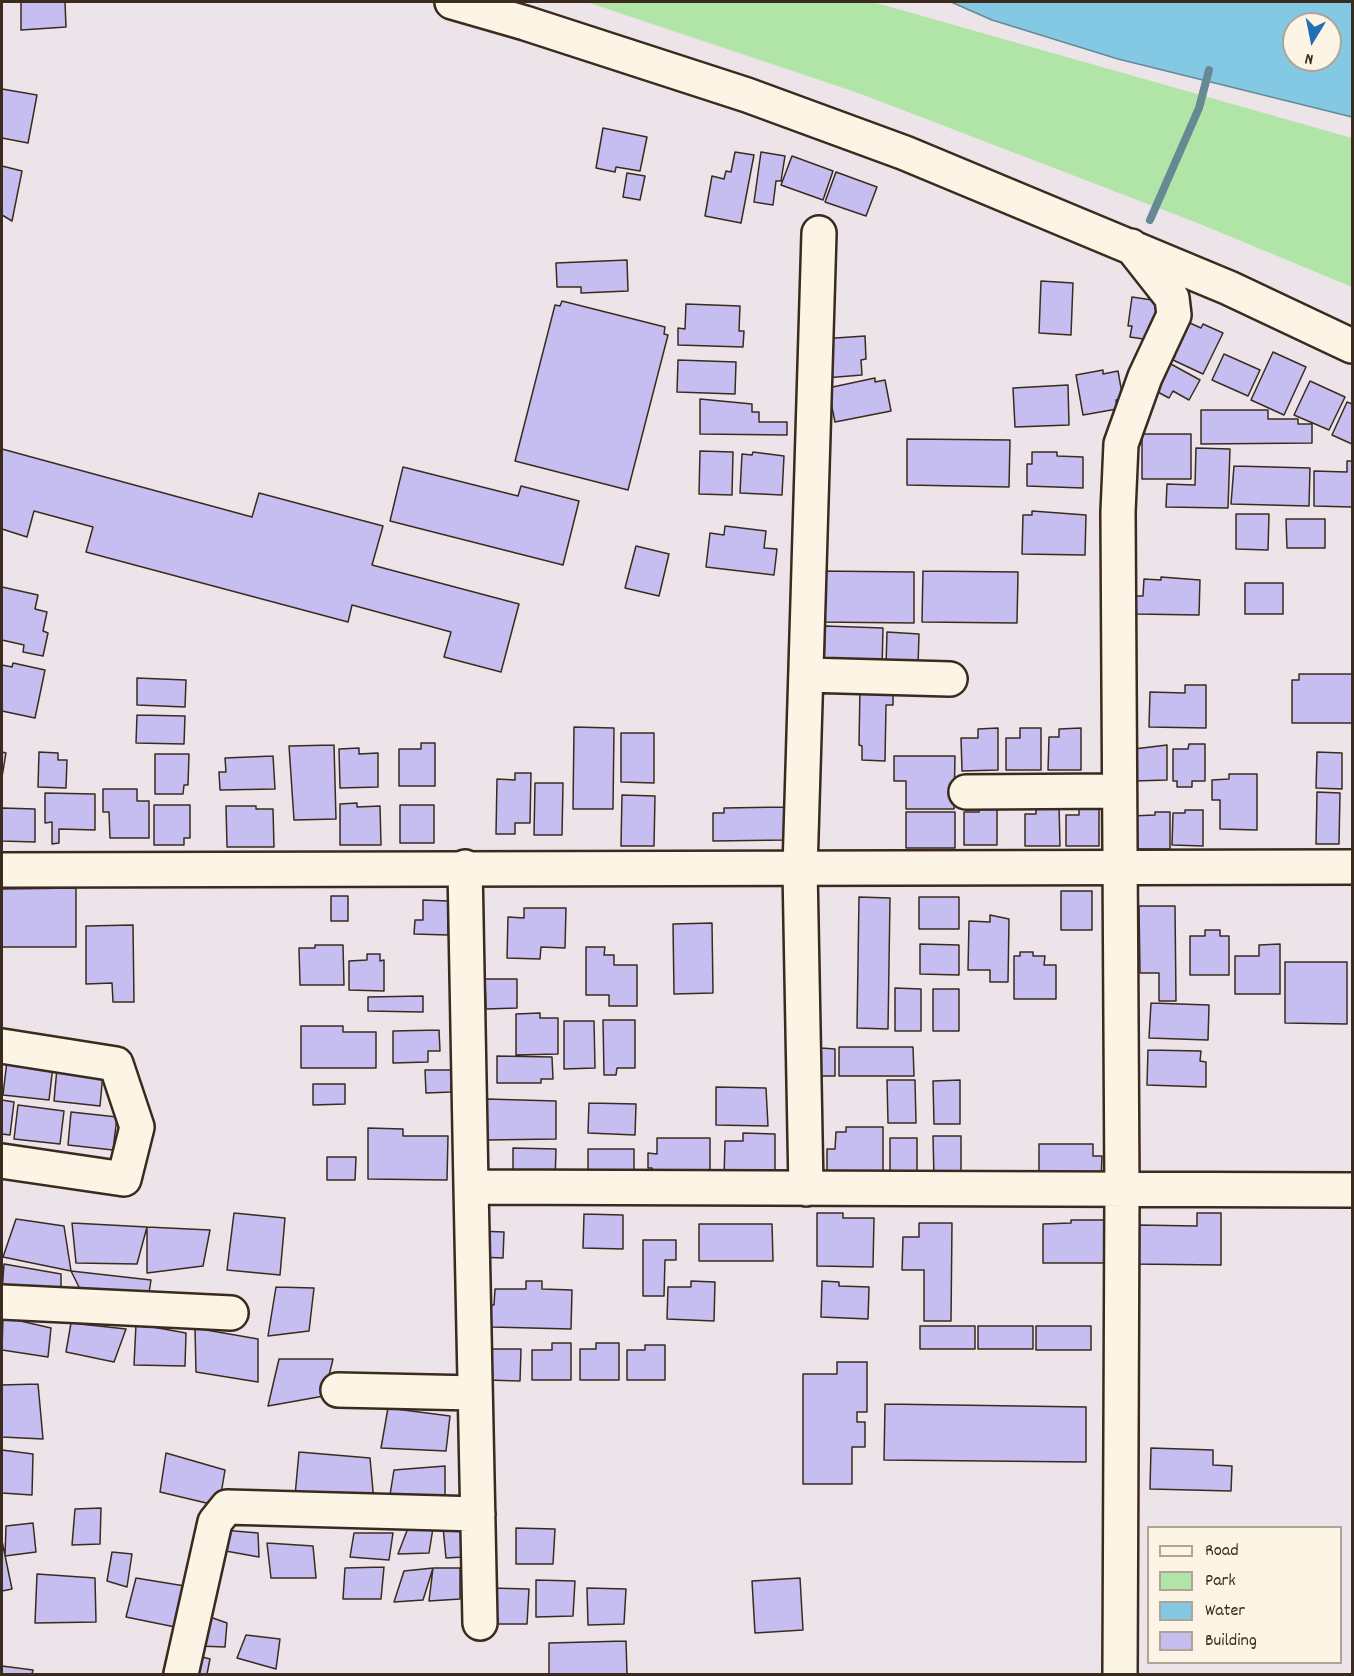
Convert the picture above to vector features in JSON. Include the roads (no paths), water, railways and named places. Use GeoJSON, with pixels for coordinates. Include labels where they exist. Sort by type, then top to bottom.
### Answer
{"type":"FeatureCollection","features":[{"type":"Feature","properties":{"kind":"street"},"geometry":{"type":"LineString","coordinates":[[452,2],[525,22],[757,99],[905,153],[1229,288],[1353,346]]}},
{"type":"Feature","properties":{"kind":"street"},"geometry":{"type":"LineString","coordinates":[[806,1190],[800,869],[819,233]]}},
{"type":"Feature","properties":{"kind":"street"},"geometry":{"type":"LineString","coordinates":[[1120,1674],[1122,1192],[1118,791],[1121,444],[1145,376],[1174,315],[1172,297],[1131,246]]}},
{"type":"Feature","properties":{"kind":"street"},"geometry":{"type":"LineString","coordinates":[[806,675],[950,679]]}},
{"type":"Feature","properties":{"kind":"street"},"geometry":{"type":"LineString","coordinates":[[966,792],[1118,791]]}},
{"type":"Feature","properties":{"kind":"street"},"geometry":{"type":"LineString","coordinates":[[465,867],[480,1623]]}},
{"type":"Feature","properties":{"kind":"street"},"geometry":{"type":"LineString","coordinates":[[2,870],[465,867],[800,869],[1353,867]]}},
{"type":"Feature","properties":{"kind":"street"},"geometry":{"type":"LineString","coordinates":[[2,1046],[116,1064],[137,1127],[124,1179],[2,1161]]}},
{"type":"Feature","properties":{"kind":"street"},"geometry":{"type":"LineString","coordinates":[[471,1187],[1122,1192],[1353,1190]]}},
{"type":"Feature","properties":{"kind":"street"},"geometry":{"type":"LineString","coordinates":[[2,1302],[231,1313]]}},
{"type":"Feature","properties":{"kind":"street"},"geometry":{"type":"LineString","coordinates":[[338,1390],[475,1393]]}},
{"type":"Feature","properties":{"kind":"street"},"geometry":{"type":"LineString","coordinates":[[181,1674],[215,1522],[226,1508],[478,1514]]}},
{"type":"Feature","properties":{"kind":"water"},"geometry":{"type":"Polygon","coordinates":[[[951,2],[1352,2],[1352,117],[1118,59],[992,20],[951,2]]]}},
{"type":"Feature","properties":{"kind":"waterway"},"geometry":{"type":"LineString","coordinates":[[1150,220],[1199,108],[1209,70]]}}]}
